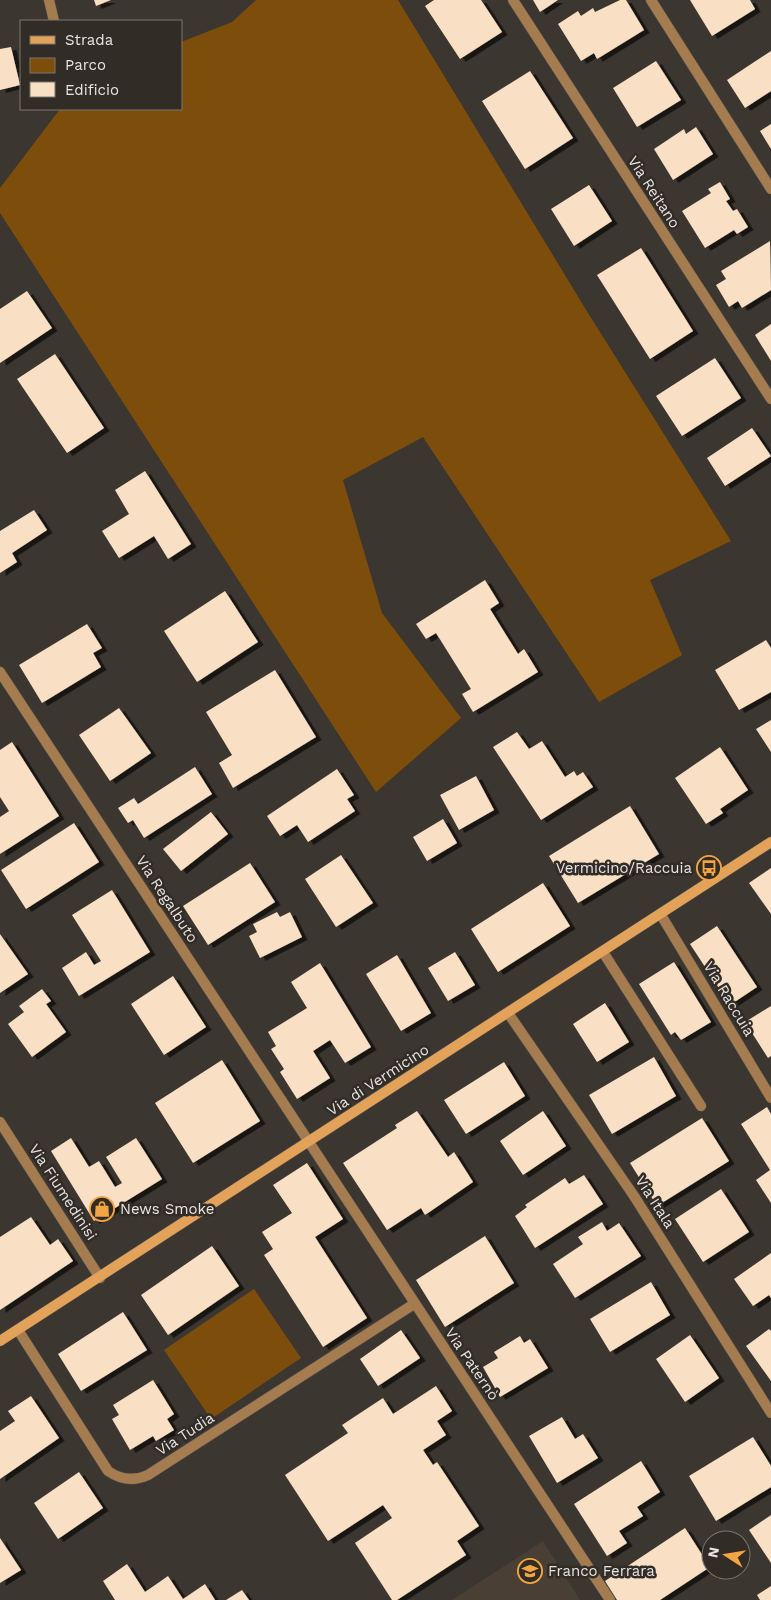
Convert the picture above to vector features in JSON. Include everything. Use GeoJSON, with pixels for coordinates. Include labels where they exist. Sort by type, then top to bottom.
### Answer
{"type":"FeatureCollection","features":[{"type":"Feature","properties":{"kind":"main road","name":"Via di Vermicino"},"geometry":{"type":"LineString","coordinates":[[0,1341],[308,1144],[771,842]]}},
{"type":"Feature","properties":{"kind":"street"},"geometry":{"type":"LineString","coordinates":[[49,0],[54,20]]}},
{"type":"Feature","properties":{"kind":"street","name":"Via Reitano"},"geometry":{"type":"LineString","coordinates":[[513,0],[771,399]]}},
{"type":"Feature","properties":{"kind":"street"},"geometry":{"type":"LineString","coordinates":[[650,0],[771,189]]}},
{"type":"Feature","properties":{"kind":"street","name":"Via Regalbuto"},"geometry":{"type":"LineString","coordinates":[[0,672],[308,1144]]}},
{"type":"Feature","properties":{"kind":"street","name":"Via Raccuia"},"geometry":{"type":"LineString","coordinates":[[661,914],[771,1098]]}},
{"type":"Feature","properties":{"kind":"street"},"geometry":{"type":"LineString","coordinates":[[603,952],[701,1106]]}},
{"type":"Feature","properties":{"kind":"street","name":"Via Itala"},"geometry":{"type":"LineString","coordinates":[[508,1013],[634,1196],[771,1413]]}},
{"type":"Feature","properties":{"kind":"street","name":"Via Fiumedinisi"},"geometry":{"type":"LineString","coordinates":[[0,1122],[100,1278]]}},
{"type":"Feature","properties":{"kind":"street","name":"Via Paternò"},"geometry":{"type":"LineString","coordinates":[[308,1144],[610,1600]]}},
{"type":"Feature","properties":{"kind":"street","name":"Via Tudia"},"geometry":{"type":"LineString","coordinates":[[18,1330],[104,1466],[119,1477],[139,1479],[414,1304]]}},
{"type":"Feature","properties":{"kind":"shaded area","name":"Franco Ferrara"},"geometry":{"type":"Polygon","coordinates":[[[543,1541],[580,1600],[452,1600],[543,1541]]]}},
{"type":"Feature","properties":{"kind":"green space"},"geometry":{"type":"Polygon","coordinates":[[[256,0],[398,0],[588,313],[731,541],[650,580],[682,655],[599,702],[423,437],[343,480],[382,613],[461,718],[376,792],[0,213],[0,188],[59,110],[182,110],[182,42],[232,22],[256,0]]]}},
{"type":"Feature","properties":{"kind":"green space"},"geometry":{"type":"Polygon","coordinates":[[[254,1289],[301,1358],[211,1419],[164,1350],[254,1289]]]}},
{"type":"Feature","properties":{"kind":"building"},"geometry":{"type":"Polygon","coordinates":[[[94,0],[111,0],[96,6],[94,0]]]}},
{"type":"Feature","properties":{"kind":"building"},"geometry":{"type":"Polygon","coordinates":[[[434,0],[481,0],[502,32],[460,59],[425,6],[434,0]]]}},
{"type":"Feature","properties":{"kind":"building"},"geometry":{"type":"Polygon","coordinates":[[[533,0],[558,0],[540,12],[533,0]]]}},
{"type":"Feature","properties":{"kind":"building"},"geometry":{"type":"Polygon","coordinates":[[[620,0],[626,0],[644,30],[597,59],[594,53],[581,61],[558,24],[578,11],[581,16],[593,8],[595,12],[620,0]]]}},
{"type":"Feature","properties":{"kind":"building"},"geometry":{"type":"Polygon","coordinates":[[[690,0],[750,0],[755,9],[712,36],[690,0]]]}},
{"type":"Feature","properties":{"kind":"building"},"geometry":{"type":"Polygon","coordinates":[[[11,47],[20,85],[0,90],[0,49],[11,47]]]}},
{"type":"Feature","properties":{"kind":"building"},"geometry":{"type":"Polygon","coordinates":[[[771,51],[771,91],[745,108],[727,80],[771,51]]]}},
{"type":"Feature","properties":{"kind":"building"},"geometry":{"type":"Polygon","coordinates":[[[656,61],[681,100],[637,127],[613,88],[656,61]]]}},
{"type":"Feature","properties":{"kind":"building"},"geometry":{"type":"Polygon","coordinates":[[[530,71],[573,138],[525,169],[482,101],[530,71]]]}},
{"type":"Feature","properties":{"kind":"building"},"geometry":{"type":"Polygon","coordinates":[[[771,124],[771,149],[760,131],[771,124]]]}},
{"type":"Feature","properties":{"kind":"building"},"geometry":{"type":"Polygon","coordinates":[[[696,127],[713,154],[673,180],[654,149],[684,129],[686,134],[696,127]]]}},
{"type":"Feature","properties":{"kind":"building"},"geometry":{"type":"Polygon","coordinates":[[[720,182],[730,199],[726,201],[733,211],[737,209],[748,227],[737,234],[734,230],[705,248],[682,211],[711,193],[708,189],[720,182]]]}},
{"type":"Feature","properties":{"kind":"building"},"geometry":{"type":"Polygon","coordinates":[[[589,185],[612,221],[574,246],[551,209],[589,185]]]}},
{"type":"Feature","properties":{"kind":"building"},"geometry":{"type":"Polygon","coordinates":[[[770,241],[771,290],[742,308],[738,301],[729,307],[716,285],[726,279],[721,271],[770,241]]]}},
{"type":"Feature","properties":{"kind":"building"},"geometry":{"type":"Polygon","coordinates":[[[641,248],[693,331],[650,359],[597,275],[641,248]]]}},
{"type":"Feature","properties":{"kind":"building"},"geometry":{"type":"Polygon","coordinates":[[[27,291],[52,328],[0,363],[0,309],[27,291]]]}},
{"type":"Feature","properties":{"kind":"building"},"geometry":{"type":"Polygon","coordinates":[[[771,324],[771,361],[755,335],[771,324]]]}},
{"type":"Feature","properties":{"kind":"building"},"geometry":{"type":"Polygon","coordinates":[[[55,354],[104,428],[67,453],[17,379],[55,354]]]}},
{"type":"Feature","properties":{"kind":"building"},"geometry":{"type":"Polygon","coordinates":[[[715,358],[741,398],[682,436],[656,396],[715,358]]]}},
{"type":"Feature","properties":{"kind":"building"},"geometry":{"type":"Polygon","coordinates":[[[752,428],[771,456],[725,486],[707,458],[752,428]]]}},
{"type":"Feature","properties":{"kind":"building"},"geometry":{"type":"Polygon","coordinates":[[[145,471],[191,544],[168,559],[154,536],[119,558],[102,531],[129,514],[115,490],[145,471]]]}},
{"type":"Feature","properties":{"kind":"building"},"geometry":{"type":"Polygon","coordinates":[[[34,510],[47,530],[12,553],[17,562],[0,573],[0,531],[34,510]]]}},
{"type":"Feature","properties":{"kind":"building"},"geometry":{"type":"Polygon","coordinates":[[[485,580],[499,603],[490,609],[518,654],[524,649],[538,672],[473,712],[462,694],[471,689],[436,633],[426,639],[416,624],[485,580]]]}},
{"type":"Feature","properties":{"kind":"building"},"geometry":{"type":"Polygon","coordinates":[[[225,591],[258,642],[197,682],[164,631],[225,591]]]}},
{"type":"Feature","properties":{"kind":"building"},"geometry":{"type":"Polygon","coordinates":[[[87,624],[102,648],[93,653],[101,667],[42,703],[19,665],[87,624]]]}},
{"type":"Feature","properties":{"kind":"building"},"geometry":{"type":"Polygon","coordinates":[[[766,640],[771,648],[771,692],[739,710],[715,670],[766,640]]]}},
{"type":"Feature","properties":{"kind":"building"},"geometry":{"type":"Polygon","coordinates":[[[275,670],[316,737],[233,788],[219,763],[232,755],[206,712],[275,670]]]}},
{"type":"Feature","properties":{"kind":"building"},"geometry":{"type":"Polygon","coordinates":[[[119,708],[151,753],[110,781],[79,735],[119,708]]]}},
{"type":"Feature","properties":{"kind":"building"},"geometry":{"type":"Polygon","coordinates":[[[771,720],[771,752],[756,729],[771,720]]]}},
{"type":"Feature","properties":{"kind":"building"},"geometry":{"type":"Polygon","coordinates":[[[517,732],[529,749],[542,741],[565,777],[574,771],[577,776],[583,772],[593,787],[541,820],[493,747],[517,732]]]}},
{"type":"Feature","properties":{"kind":"building"},"geometry":{"type":"Polygon","coordinates":[[[12,742],[59,816],[0,854],[0,817],[9,811],[0,797],[0,750],[12,742]]]}},
{"type":"Feature","properties":{"kind":"building"},"geometry":{"type":"Polygon","coordinates":[[[720,747],[748,790],[720,809],[723,813],[706,824],[675,778],[720,747]]]}},
{"type":"Feature","properties":{"kind":"building"},"geometry":{"type":"Polygon","coordinates":[[[195,767],[212,794],[144,838],[133,820],[128,823],[118,808],[134,798],[138,804],[195,767]]]}},
{"type":"Feature","properties":{"kind":"building"},"geometry":{"type":"Polygon","coordinates":[[[337,769],[354,795],[347,799],[355,811],[308,842],[297,825],[280,836],[267,816],[337,769]]]}},
{"type":"Feature","properties":{"kind":"building"},"geometry":{"type":"Polygon","coordinates":[[[476,776],[494,810],[459,830],[440,795],[476,776]]]}},
{"type":"Feature","properties":{"kind":"building"},"geometry":{"type":"Polygon","coordinates":[[[630,806],[659,854],[578,903],[549,856],[630,806]]]}},
{"type":"Feature","properties":{"kind":"building"},"geometry":{"type":"Polygon","coordinates":[[[211,812],[228,834],[181,871],[163,849],[211,812]]]}},
{"type":"Feature","properties":{"kind":"building"},"geometry":{"type":"Polygon","coordinates":[[[443,819],[457,843],[427,861],[413,837],[443,819]]]}},
{"type":"Feature","properties":{"kind":"building"},"geometry":{"type":"Polygon","coordinates":[[[74,823],[99,862],[26,909],[1,870],[74,823]]]}},
{"type":"Feature","properties":{"kind":"building"},"geometry":{"type":"Polygon","coordinates":[[[341,855],[373,903],[336,927],[305,879],[341,855]]]}},
{"type":"Feature","properties":{"kind":"building"},"geometry":{"type":"Polygon","coordinates":[[[250,863],[275,902],[208,945],[183,906],[250,863]]]}},
{"type":"Feature","properties":{"kind":"building"},"geometry":{"type":"Polygon","coordinates":[[[771,868],[771,914],[749,883],[771,868]]]}},
{"type":"Feature","properties":{"kind":"building"},"geometry":{"type":"Polygon","coordinates":[[[543,883],[570,926],[498,972],[471,929],[543,883]]]}},
{"type":"Feature","properties":{"kind":"building"},"geometry":{"type":"Polygon","coordinates":[[[112,890],[150,952],[79,996],[62,968],[86,952],[94,965],[101,961],[72,915],[112,890]]]}},
{"type":"Feature","properties":{"kind":"building"},"geometry":{"type":"Polygon","coordinates":[[[277,912],[280,917],[290,912],[302,937],[260,958],[249,936],[257,932],[253,924],[277,912]]]}},
{"type":"Feature","properties":{"kind":"building"},"geometry":{"type":"Polygon","coordinates":[[[717,926],[757,987],[730,1005],[690,944],[717,926]]]}},
{"type":"Feature","properties":{"kind":"building"},"geometry":{"type":"Polygon","coordinates":[[[0,934],[28,974],[0,993],[0,934]]]}},
{"type":"Feature","properties":{"kind":"building"},"geometry":{"type":"Polygon","coordinates":[[[455,952],[475,985],[448,1001],[428,968],[455,952]]]}},
{"type":"Feature","properties":{"kind":"building"},"geometry":{"type":"Polygon","coordinates":[[[397,955],[431,1013],[401,1031],[366,974],[397,955]]]}},
{"type":"Feature","properties":{"kind":"building"},"geometry":{"type":"Polygon","coordinates":[[[674,962],[711,1022],[681,1040],[675,1032],[671,1035],[639,984],[674,962]]]}},
{"type":"Feature","properties":{"kind":"building"},"geometry":{"type":"Polygon","coordinates":[[[320,963],[371,1047],[345,1063],[330,1040],[313,1051],[330,1078],[297,1099],[280,1072],[284,1069],[271,1049],[276,1046],[268,1032],[307,1008],[291,982],[320,963]]]}},
{"type":"Feature","properties":{"kind":"building"},"geometry":{"type":"Polygon","coordinates":[[[173,976],[206,1027],[164,1055],[131,1004],[173,976]]]}},
{"type":"Feature","properties":{"kind":"building"},"geometry":{"type":"Polygon","coordinates":[[[42,989],[51,1001],[46,1004],[66,1032],[32,1057],[8,1024],[24,1012],[19,1006],[42,989]]]}},
{"type":"Feature","properties":{"kind":"building"},"geometry":{"type":"Polygon","coordinates":[[[605,1003],[629,1042],[597,1062],[573,1024],[605,1003]]]}},
{"type":"Feature","properties":{"kind":"building"},"geometry":{"type":"Polygon","coordinates":[[[771,1006],[771,1056],[768,1058],[745,1022],[771,1006]]]}},
{"type":"Feature","properties":{"kind":"building"},"geometry":{"type":"Polygon","coordinates":[[[654,1057],[676,1096],[612,1134],[589,1095],[654,1057]]]}},
{"type":"Feature","properties":{"kind":"building"},"geometry":{"type":"Polygon","coordinates":[[[222,1060],[260,1121],[193,1163],[155,1103],[222,1060]]]}},
{"type":"Feature","properties":{"kind":"building"},"geometry":{"type":"Polygon","coordinates":[[[504,1062],[525,1096],[466,1134],[444,1100],[504,1062]]]}},
{"type":"Feature","properties":{"kind":"building"},"geometry":{"type":"Polygon","coordinates":[[[767,1107],[771,1114],[771,1203],[756,1180],[770,1170],[741,1124],[767,1107]]]}},
{"type":"Feature","properties":{"kind":"building"},"geometry":{"type":"Polygon","coordinates":[[[417,1111],[448,1157],[454,1152],[473,1182],[425,1215],[421,1208],[387,1230],[343,1163],[397,1128],[395,1125],[417,1111]]]}},
{"type":"Feature","properties":{"kind":"building"},"geometry":{"type":"Polygon","coordinates":[[[543,1111],[566,1146],[523,1175],[500,1141],[543,1111]]]}},
{"type":"Feature","properties":{"kind":"building"},"geometry":{"type":"Polygon","coordinates":[[[702,1118],[729,1161],[657,1206],[630,1163],[702,1118]]]}},
{"type":"Feature","properties":{"kind":"building"},"geometry":{"type":"Polygon","coordinates":[[[71,1138],[89,1167],[99,1161],[115,1187],[122,1183],[106,1157],[136,1138],[162,1179],[94,1221],[51,1151],[71,1138]]]}},
{"type":"Feature","properties":{"kind":"building"},"geometry":{"type":"Polygon","coordinates":[[[307,1163],[343,1219],[315,1237],[367,1318],[323,1347],[264,1255],[273,1249],[262,1232],[292,1213],[273,1185],[307,1163]]]}},
{"type":"Feature","properties":{"kind":"building"},"geometry":{"type":"Polygon","coordinates":[[[584,1175],[603,1204],[535,1248],[515,1216],[527,1207],[525,1205],[565,1178],[569,1184],[584,1175]]]}},
{"type":"Feature","properties":{"kind":"building"},"geometry":{"type":"Polygon","coordinates":[[[721,1189],[749,1232],[703,1262],[675,1219],[721,1189]]]}},
{"type":"Feature","properties":{"kind":"building"},"geometry":{"type":"Polygon","coordinates":[[[31,1217],[50,1245],[58,1239],[73,1261],[0,1310],[0,1237],[31,1217]]]}},
{"type":"Feature","properties":{"kind":"building"},"geometry":{"type":"Polygon","coordinates":[[[602,1222],[607,1231],[619,1223],[641,1256],[575,1298],[553,1264],[583,1244],[578,1237],[602,1222]]]}},
{"type":"Feature","properties":{"kind":"building"},"geometry":{"type":"Polygon","coordinates":[[[485,1236],[514,1283],[445,1327],[416,1280],[485,1236]]]}},
{"type":"Feature","properties":{"kind":"building"},"geometry":{"type":"Polygon","coordinates":[[[212,1246],[239,1286],[168,1335],[141,1295],[212,1246]]]}},
{"type":"Feature","properties":{"kind":"building"},"geometry":{"type":"Polygon","coordinates":[[[771,1253],[771,1298],[769,1295],[753,1306],[734,1279],[771,1253]]]}},
{"type":"Feature","properties":{"kind":"building"},"geometry":{"type":"Polygon","coordinates":[[[651,1282],[670,1315],[610,1352],[590,1319],[651,1282]]]}},
{"type":"Feature","properties":{"kind":"building"},"geometry":{"type":"Polygon","coordinates":[[[123,1312],[147,1350],[81,1391],[58,1354],[123,1312]]]}},
{"type":"Feature","properties":{"kind":"building"},"geometry":{"type":"Polygon","coordinates":[[[769,1329],[771,1331],[771,1381],[746,1346],[769,1329]]]}},
{"type":"Feature","properties":{"kind":"building"},"geometry":{"type":"Polygon","coordinates":[[[401,1330],[420,1358],[378,1386],[360,1359],[401,1330]]]}},
{"type":"Feature","properties":{"kind":"building"},"geometry":{"type":"Polygon","coordinates":[[[690,1335],[719,1378],[685,1402],[656,1359],[690,1335]]]}},
{"type":"Feature","properties":{"kind":"building"},"geometry":{"type":"Polygon","coordinates":[[[520,1336],[524,1343],[530,1339],[548,1368],[500,1397],[483,1367],[498,1358],[494,1352],[520,1336]]]}},
{"type":"Feature","properties":{"kind":"building"},"geometry":{"type":"Polygon","coordinates":[[[153,1380],[174,1414],[167,1419],[174,1430],[156,1441],[153,1436],[130,1450],[112,1419],[119,1415],[113,1405],[153,1380]]]}},
{"type":"Feature","properties":{"kind":"building"},"geometry":{"type":"Polygon","coordinates":[[[436,1386],[452,1411],[437,1421],[446,1435],[423,1450],[433,1465],[437,1462],[479,1526],[457,1541],[466,1555],[397,1600],[392,1600],[355,1543],[392,1518],[383,1505],[328,1541],[285,1475],[348,1433],[342,1425],[383,1398],[393,1414],[436,1386]]]}},
{"type":"Feature","properties":{"kind":"building"},"geometry":{"type":"Polygon","coordinates":[[[31,1396],[59,1438],[0,1479],[0,1431],[15,1421],[8,1411],[31,1396]]]}},
{"type":"Feature","properties":{"kind":"building"},"geometry":{"type":"Polygon","coordinates":[[[562,1417],[575,1439],[583,1434],[598,1458],[557,1483],[529,1436],[562,1417]]]}},
{"type":"Feature","properties":{"kind":"building"},"geometry":{"type":"Polygon","coordinates":[[[753,1437],[771,1466],[771,1487],[716,1521],[689,1476],[753,1437]]]}},
{"type":"Feature","properties":{"kind":"building"},"geometry":{"type":"Polygon","coordinates":[[[641,1461],[660,1492],[637,1507],[643,1516],[619,1531],[627,1543],[607,1556],[574,1504],[641,1461]]]}},
{"type":"Feature","properties":{"kind":"building"},"geometry":{"type":"Polygon","coordinates":[[[79,1472],[103,1508],[58,1539],[34,1503],[79,1472]]]}},
{"type":"Feature","properties":{"kind":"building"},"geometry":{"type":"Polygon","coordinates":[[[771,1515],[771,1563],[751,1533],[751,1530],[749,1530],[771,1515]]]}},
{"type":"Feature","properties":{"kind":"building"},"geometry":{"type":"Polygon","coordinates":[[[685,1528],[701,1553],[701,1573],[660,1600],[617,1600],[605,1581],[685,1528]]]}},
{"type":"Feature","properties":{"kind":"building"},"geometry":{"type":"Polygon","coordinates":[[[0,1538],[21,1570],[0,1583],[0,1538]]]}},
{"type":"Feature","properties":{"kind":"building"},"geometry":{"type":"Polygon","coordinates":[[[127,1564],[145,1592],[168,1576],[183,1599],[205,1584],[215,1600],[115,1600],[103,1581],[127,1564]]]}},
{"type":"Feature","properties":{"kind":"building"},"geometry":{"type":"Polygon","coordinates":[[[771,1586],[771,1600],[760,1600],[757,1595],[771,1586]]]}},
{"type":"Feature","properties":{"kind":"building"},"geometry":{"type":"Polygon","coordinates":[[[242,1590],[249,1600],[226,1600],[242,1590]]]}},
{"type":"Feature","properties":{"kind":"place","name":"Vermicino/Raccuia"},"geometry":{"type":"Point","coordinates":[709,868]}},
{"type":"Feature","properties":{"kind":"place","name":"News Smoke"},"geometry":{"type":"Point","coordinates":[102,1209]}},
{"type":"Feature","properties":{"kind":"place","name":"Franco Ferrara"},"geometry":{"type":"Point","coordinates":[530,1571]}}]}
